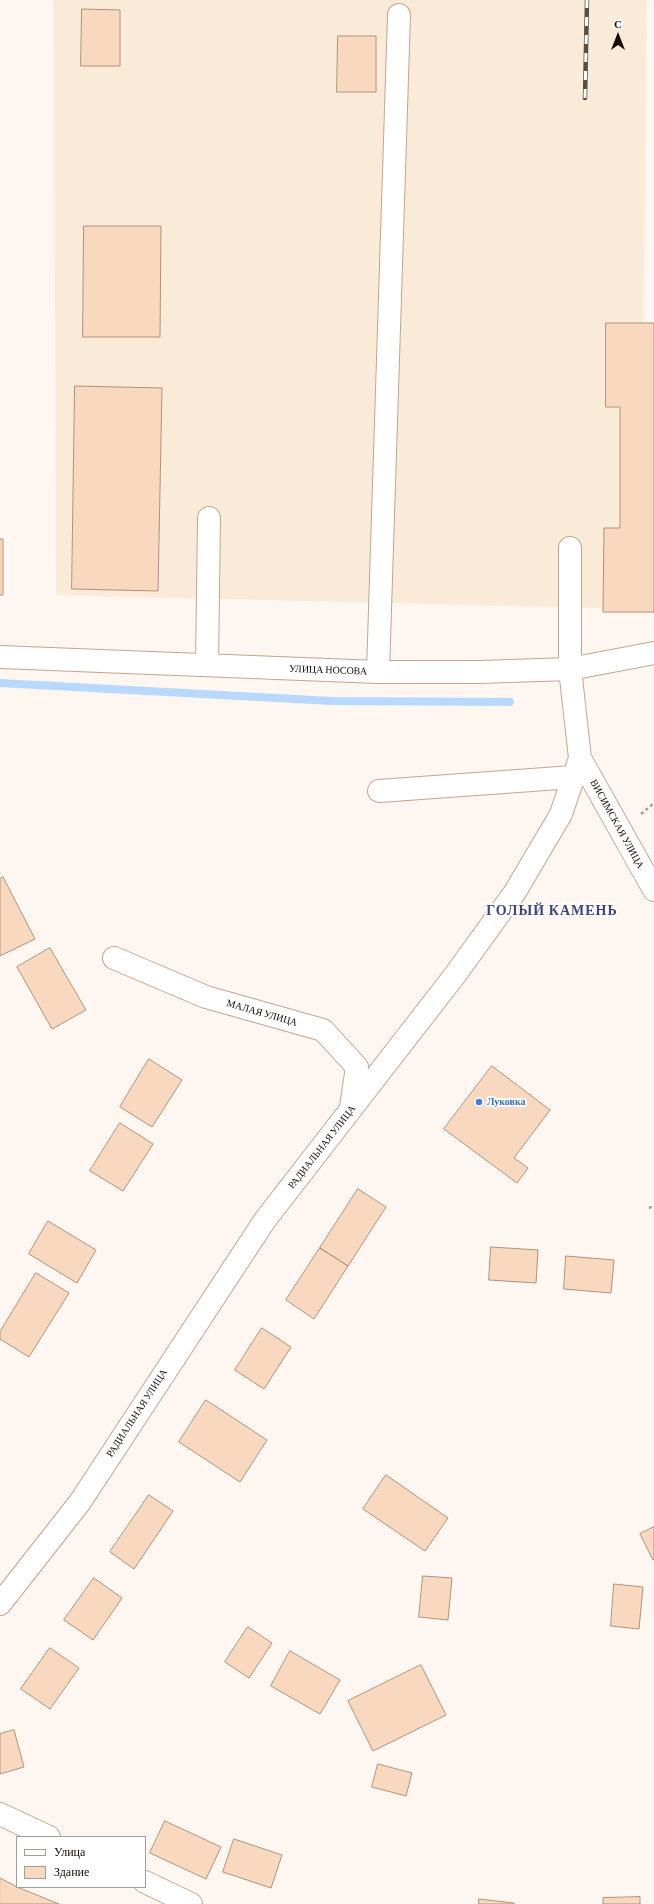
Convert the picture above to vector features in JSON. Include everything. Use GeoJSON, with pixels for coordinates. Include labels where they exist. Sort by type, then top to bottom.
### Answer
{"type":"FeatureCollection","features":[{"type":"Feature","properties":{"kind":"street"},"geometry":{"type":"LineString","coordinates":[[378,672],[399,15]]}},
{"type":"Feature","properties":{"kind":"street"},"geometry":{"type":"LineString","coordinates":[[207,665],[209,518]]}},
{"type":"Feature","properties":{"kind":"street","name":"РАДИАЛЬНАЯ УЛИЦА"},"geometry":{"type":"LineString","coordinates":[[0,1604],[80,1502],[261,1226],[455,974],[515,892],[561,814],[576,768],[570,669],[570,548]]}},
{"type":"Feature","properties":{"kind":"street","name":"УЛИЦА НОСОВА"},"geometry":{"type":"LineString","coordinates":[[0,657],[378,672],[479,672],[570,669],[654,653]]}},
{"type":"Feature","properties":{"kind":"street"},"geometry":{"type":"LineString","coordinates":[[379,791],[576,768]]}},
{"type":"Feature","properties":{"kind":"street","name":"ВИСИМСКАЯ УЛИЦА"},"geometry":{"type":"LineString","coordinates":[[576,768],[654,890]]}},
{"type":"Feature","properties":{"kind":"street","name":"МАЛАЯ УЛИЦА"},"geometry":{"type":"LineString","coordinates":[[114,958],[206,998],[323,1030],[358,1067],[350,1110]]}},
{"type":"Feature","properties":{"kind":"street"},"geometry":{"type":"LineString","coordinates":[[0,1814],[47,1836]]}},
{"type":"Feature","properties":{"kind":"street"},"geometry":{"type":"LineString","coordinates":[[146,1882],[191,1904]]}},
{"type":"Feature","properties":{"kind":"path"},"geometry":{"type":"LineString","coordinates":[[649,1208],[654,1206]]}},
{"type":"Feature","properties":{"kind":"shaded area"},"geometry":{"type":"Polygon","coordinates":[[[54,0],[647,0],[640,609],[56,595],[54,0]]]}},
{"type":"Feature","properties":{"kind":"building"},"geometry":{"type":"Polygon","coordinates":[[[82,9],[120,10],[120,66],[81,66],[82,9]]]}},
{"type":"Feature","properties":{"kind":"building"},"geometry":{"type":"Polygon","coordinates":[[[338,36],[376,36],[376,92],[337,92],[338,36]]]}},
{"type":"Feature","properties":{"kind":"building"},"geometry":{"type":"Polygon","coordinates":[[[84,226],[161,226],[160,337],[83,337],[84,226]]]}},
{"type":"Feature","properties":{"kind":"building"},"geometry":{"type":"Polygon","coordinates":[[[606,323],[654,323],[654,612],[603,612],[604,528],[620,528],[620,407],[606,407],[606,323]]]}},
{"type":"Feature","properties":{"kind":"building"},"geometry":{"type":"Polygon","coordinates":[[[75,386],[162,388],[158,591],[72,589],[75,386]]]}},
{"type":"Feature","properties":{"kind":"building"},"geometry":{"type":"Polygon","coordinates":[[[0,539],[3,539],[3,595],[0,595],[0,539]]]}},
{"type":"Feature","properties":{"kind":"building"},"geometry":{"type":"Polygon","coordinates":[[[3,877],[35,939],[0,956],[0,879],[3,877]]]}},
{"type":"Feature","properties":{"kind":"building"},"geometry":{"type":"Polygon","coordinates":[[[50,948],[86,1010],[52,1029],[17,967],[50,948]]]}},
{"type":"Feature","properties":{"kind":"building"},"geometry":{"type":"Polygon","coordinates":[[[149,1059],[182,1080],[152,1127],[120,1107],[149,1059]]]}},
{"type":"Feature","properties":{"kind":"building"},"geometry":{"type":"Polygon","coordinates":[[[492,1066],[550,1110],[514,1158],[528,1168],[517,1183],[444,1129],[492,1066]]]}},
{"type":"Feature","properties":{"kind":"building"},"geometry":{"type":"Polygon","coordinates":[[[120,1123],[153,1144],[123,1191],[90,1171],[120,1123]]]}},
{"type":"Feature","properties":{"kind":"building"},"geometry":{"type":"Polygon","coordinates":[[[358,1189],[386,1207],[348,1266],[320,1248],[358,1189]]]}},
{"type":"Feature","properties":{"kind":"building"},"geometry":{"type":"Polygon","coordinates":[[[48,1221],[96,1250],[77,1283],[29,1254],[48,1221]]]}},
{"type":"Feature","properties":{"kind":"building"},"geometry":{"type":"Polygon","coordinates":[[[491,1247],[538,1250],[536,1283],[489,1280],[491,1247]]]}},
{"type":"Feature","properties":{"kind":"building"},"geometry":{"type":"Polygon","coordinates":[[[320,1248],[348,1266],[314,1319],[286,1300],[320,1248]]]}},
{"type":"Feature","properties":{"kind":"building"},"geometry":{"type":"Polygon","coordinates":[[[566,1256],[614,1260],[611,1293],[564,1289],[566,1256]]]}},
{"type":"Feature","properties":{"kind":"building"},"geometry":{"type":"Polygon","coordinates":[[[36,1273],[69,1293],[29,1357],[0,1339],[0,1332],[36,1273]]]}},
{"type":"Feature","properties":{"kind":"building"},"geometry":{"type":"Polygon","coordinates":[[[262,1328],[291,1347],[264,1389],[235,1370],[262,1328]]]}},
{"type":"Feature","properties":{"kind":"building"},"geometry":{"type":"Polygon","coordinates":[[[206,1400],[267,1440],[240,1482],[179,1442],[206,1400]]]}},
{"type":"Feature","properties":{"kind":"building"},"geometry":{"type":"Polygon","coordinates":[[[386,1475],[448,1518],[425,1551],[363,1509],[386,1475]]]}},
{"type":"Feature","properties":{"kind":"building"},"geometry":{"type":"Polygon","coordinates":[[[149,1495],[173,1511],[134,1569],[110,1552],[149,1495]]]}},
{"type":"Feature","properties":{"kind":"building"},"geometry":{"type":"Polygon","coordinates":[[[654,1527],[654,1559],[653,1560],[640,1534],[654,1527]]]}},
{"type":"Feature","properties":{"kind":"building"},"geometry":{"type":"Polygon","coordinates":[[[423,1576],[452,1578],[448,1620],[419,1617],[423,1576]]]}},
{"type":"Feature","properties":{"kind":"building"},"geometry":{"type":"Polygon","coordinates":[[[94,1578],[122,1598],[93,1640],[64,1620],[94,1578]]]}},
{"type":"Feature","properties":{"kind":"building"},"geometry":{"type":"Polygon","coordinates":[[[614,1584],[643,1587],[639,1629],[611,1626],[614,1584]]]}},
{"type":"Feature","properties":{"kind":"building"},"geometry":{"type":"Polygon","coordinates":[[[248,1627],[272,1643],[249,1678],[225,1662],[248,1627]]]}},
{"type":"Feature","properties":{"kind":"building"},"geometry":{"type":"Polygon","coordinates":[[[50,1648],[79,1668],[50,1709],[21,1689],[50,1648]]]}},
{"type":"Feature","properties":{"kind":"building"},"geometry":{"type":"Polygon","coordinates":[[[290,1651],[340,1680],[320,1714],[271,1686],[290,1651]]]}},
{"type":"Feature","properties":{"kind":"building"},"geometry":{"type":"Polygon","coordinates":[[[421,1665],[446,1715],[373,1751],[348,1701],[421,1665]]]}},
{"type":"Feature","properties":{"kind":"building"},"geometry":{"type":"Polygon","coordinates":[[[14,1730],[24,1767],[0,1774],[0,1734],[14,1730]]]}},
{"type":"Feature","properties":{"kind":"building"},"geometry":{"type":"Polygon","coordinates":[[[378,1764],[412,1773],[406,1796],[372,1787],[378,1764]]]}},
{"type":"Feature","properties":{"kind":"building"},"geometry":{"type":"Polygon","coordinates":[[[165,1821],[221,1847],[206,1879],[150,1853],[165,1821]]]}},
{"type":"Feature","properties":{"kind":"building"},"geometry":{"type":"Polygon","coordinates":[[[234,1839],[282,1855],[271,1888],[223,1872],[234,1839]]]}},
{"type":"Feature","properties":{"kind":"building"},"geometry":{"type":"Polygon","coordinates":[[[0,1878],[16,1886],[16,1888],[19,1888],[59,1904],[0,1904],[0,1878]]]}},
{"type":"Feature","properties":{"kind":"building"},"geometry":{"type":"Polygon","coordinates":[[[640,1897],[640,1904],[603,1904],[603,1898],[640,1897]]]}},
{"type":"Feature","properties":{"kind":"building"},"geometry":{"type":"Polygon","coordinates":[[[479,1899],[514,1903],[514,1904],[479,1904],[479,1899]]]}},
{"type":"Feature","properties":{"kind":"waterway"},"geometry":{"type":"LineString","coordinates":[[0,683],[332,701],[510,702]]}},
{"type":"Feature","properties":{"kind":"railway"},"geometry":{"type":"LineString","coordinates":[[585,98],[587,0]]}},
{"type":"Feature","properties":{"kind":"place","name":"Луковка"},"geometry":{"type":"Point","coordinates":[479,1102]}},
{"type":"Feature","properties":{"kind":"district","name":"ГОЛЫЙ КАМЕНЬ"},"geometry":{"type":"Point","coordinates":[552,911]}}]}
